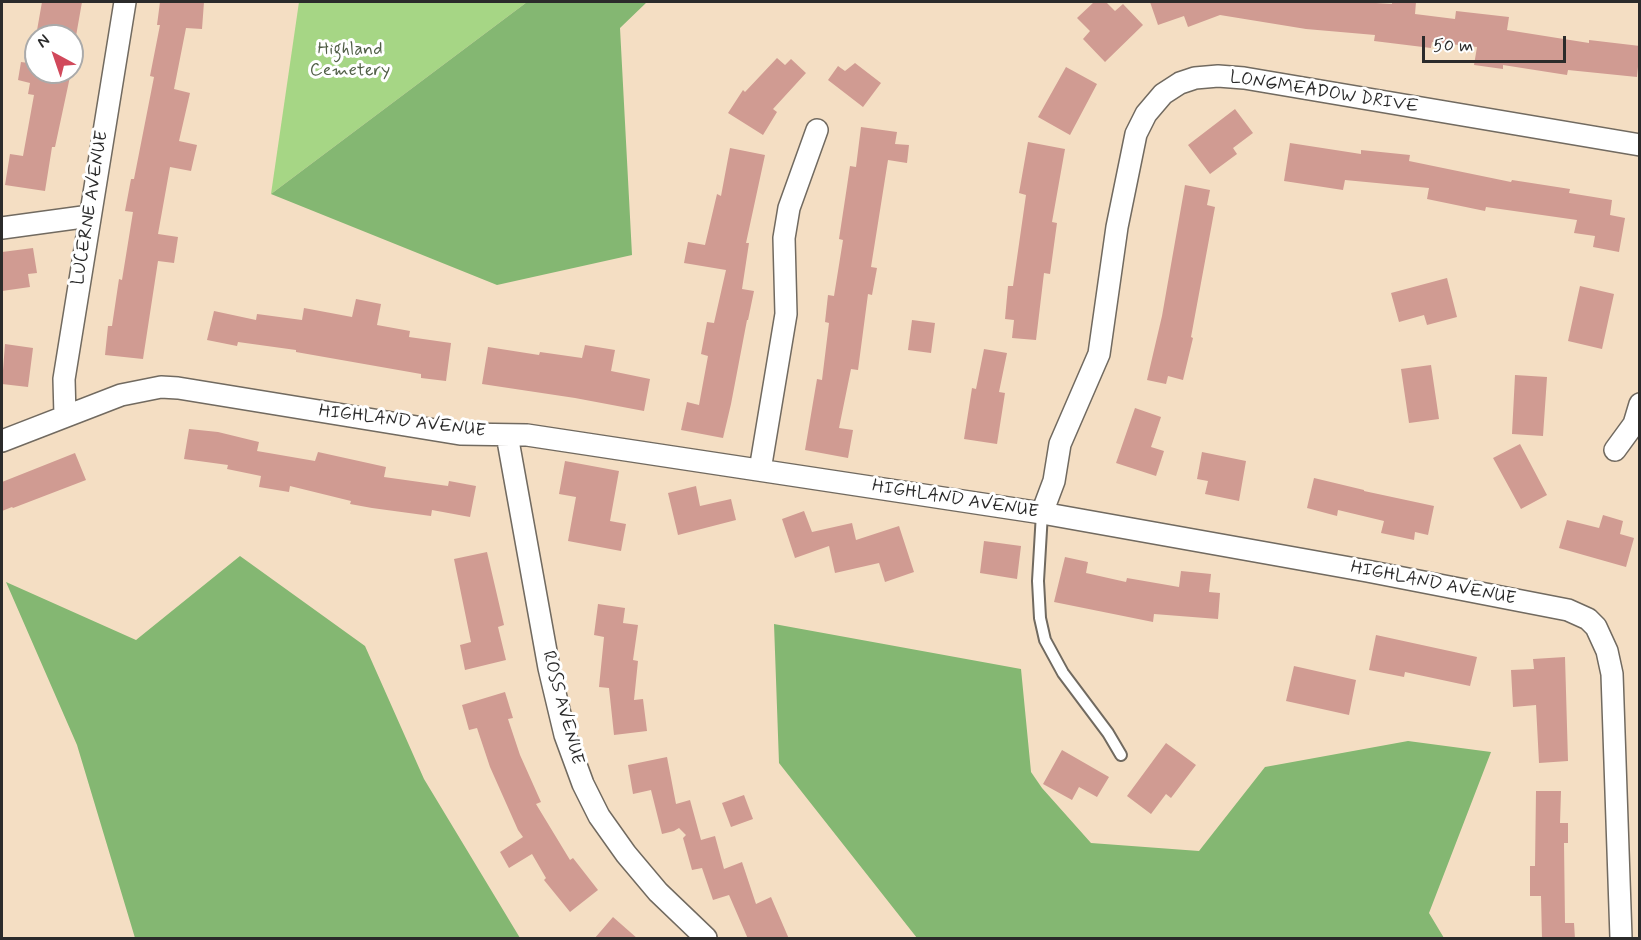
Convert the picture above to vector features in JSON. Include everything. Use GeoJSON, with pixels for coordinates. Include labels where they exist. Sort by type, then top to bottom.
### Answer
{"type":"FeatureCollection","features":[{"type":"Feature","properties":{"kind":"street","name":"LUCERNE AVENUE"},"geometry":{"type":"LineString","coordinates":[[65,416],[64,379],[125,2]]}},
{"type":"Feature","properties":{"kind":"street","name":"LONGMEADOW DRIVE"},"geometry":{"type":"LineString","coordinates":[[1042,513],[1054,481],[1060,444],[1099,354],[1117,227],[1136,134],[1146,114],[1163,94],[1180,83],[1195,78],[1218,76],[1244,78],[1640,145]]}},
{"type":"Feature","properties":{"kind":"street"},"geometry":{"type":"LineString","coordinates":[[760,470],[786,314],[784,238],[789,208],[817,130]]}},
{"type":"Feature","properties":{"kind":"street"},"geometry":{"type":"LineString","coordinates":[[2,228],[90,216]]}},
{"type":"Feature","properties":{"kind":"street","name":"HIGHLAND AVENUE"},"geometry":{"type":"LineString","coordinates":[[2,441],[121,395],[161,387],[178,388],[460,434],[527,435],[581,442],[1042,513],[1379,573],[1568,610],[1588,619],[1596,627],[1612,674],[1621,939]]}},
{"type":"Feature","properties":{"kind":"street"},"geometry":{"type":"LineString","coordinates":[[1615,450],[1634,424],[1640,404]]}},
{"type":"Feature","properties":{"kind":"street","name":"ROSS AVENUE"},"geometry":{"type":"LineString","coordinates":[[507,435],[549,668],[565,735],[583,784],[599,816],[626,854],[658,892],[706,939]]}},
{"type":"Feature","properties":{"kind":"lane"},"geometry":{"type":"LineString","coordinates":[[1042,513],[1038,581],[1040,618],[1045,640],[1063,673],[1108,733],[1121,755]]}},
{"type":"Feature","properties":{"kind":"green space","name":"Highland Cemetery"},"geometry":{"type":"Polygon","coordinates":[[[299,2],[527,2],[271,194],[299,2]]]}},
{"type":"Feature","properties":{"kind":"green space"},"geometry":{"type":"Polygon","coordinates":[[[527,2],[647,2],[620,28],[632,255],[497,285],[271,194],[527,2]]]}},
{"type":"Feature","properties":{"kind":"green space"},"geometry":{"type":"Polygon","coordinates":[[[240,556],[365,646],[424,779],[520,938],[135,938],[77,745],[6,582],[136,640],[240,556]]]}},
{"type":"Feature","properties":{"kind":"green space"},"geometry":{"type":"Polygon","coordinates":[[[774,624],[1021,669],[1031,772],[1042,788],[1091,843],[1199,851],[1265,767],[1408,741],[1491,752],[1429,913],[1444,938],[917,938],[779,763],[774,624]]]}},
{"type":"Feature","properties":{"kind":"building"},"geometry":{"type":"Polygon","coordinates":[[[42,2],[82,2],[78,24],[38,24],[42,2]]]}},
{"type":"Feature","properties":{"kind":"building"},"geometry":{"type":"Polygon","coordinates":[[[160,2],[204,2],[202,29],[186,28],[174,89],[190,93],[179,141],[197,145],[191,171],[170,167],[158,234],[178,237],[174,263],[158,261],[143,359],[105,355],[108,326],[112,326],[133,212],[125,211],[131,179],[134,179],[154,77],[150,76],[160,25],[157,25],[160,2]]]}},
{"type":"Feature","properties":{"kind":"building"},"geometry":{"type":"Polygon","coordinates":[[[1094,2],[1106,2],[1115,11],[1123,4],[1143,25],[1105,62],[1083,39],[1090,31],[1077,18],[1094,2]]]}},
{"type":"Feature","properties":{"kind":"building"},"geometry":{"type":"Polygon","coordinates":[[[1150,2],[1392,4],[1392,2],[1416,2],[1415,14],[1455,19],[1456,11],[1509,17],[1507,30],[1589,43],[1589,40],[1640,46],[1637,77],[1568,70],[1567,75],[1503,65],[1503,69],[1474,65],[1477,47],[1432,42],[1431,48],[1374,41],[1375,35],[1306,29],[1220,15],[1188,27],[1184,16],[1158,25],[1150,2]]]}},
{"type":"Feature","properties":{"kind":"building"},"geometry":{"type":"Polygon","coordinates":[[[777,58],[785,65],[791,59],[806,73],[773,109],[777,112],[763,135],[728,113],[743,90],[745,92],[777,58]]]}},
{"type":"Feature","properties":{"kind":"building"},"geometry":{"type":"Polygon","coordinates":[[[21,62],[24,62],[24,82],[18,80],[21,62]]]}},
{"type":"Feature","properties":{"kind":"building"},"geometry":{"type":"Polygon","coordinates":[[[855,63],[881,83],[863,107],[828,80],[838,66],[845,71],[855,63]]]}},
{"type":"Feature","properties":{"kind":"building"},"geometry":{"type":"Polygon","coordinates":[[[1066,67],[1097,84],[1070,135],[1038,117],[1066,67]]]}},
{"type":"Feature","properties":{"kind":"building"},"geometry":{"type":"Polygon","coordinates":[[[30,84],[68,84],[55,147],[52,147],[45,191],[5,185],[10,154],[23,156],[34,95],[28,94],[30,84]]]}},
{"type":"Feature","properties":{"kind":"building"},"geometry":{"type":"Polygon","coordinates":[[[1235,109],[1253,133],[1233,148],[1237,154],[1210,174],[1188,145],[1235,109]]]}},
{"type":"Feature","properties":{"kind":"building"},"geometry":{"type":"Polygon","coordinates":[[[861,127],[897,132],[895,144],[909,145],[907,163],[888,160],[871,267],[877,268],[872,295],[868,294],[858,370],[851,369],[839,428],[853,430],[848,458],[805,450],[817,379],[822,380],[829,323],[825,322],[828,295],[834,296],[843,240],[839,239],[850,166],[856,167],[861,127]]]}},
{"type":"Feature","properties":{"kind":"building"},"geometry":{"type":"Polygon","coordinates":[[[1028,142],[1065,149],[1052,222],[1057,223],[1050,274],[1044,273],[1036,340],[1012,338],[1014,320],[1005,319],[1008,286],[1013,286],[1026,195],[1019,193],[1028,142]]]}},
{"type":"Feature","properties":{"kind":"building"},"geometry":{"type":"Polygon","coordinates":[[[1290,143],[1361,154],[1361,150],[1410,155],[1409,161],[1511,182],[1512,180],[1570,189],[1569,193],[1612,200],[1610,215],[1625,218],[1619,252],[1593,247],[1595,236],[1574,233],[1577,220],[1486,207],[1485,211],[1427,199],[1429,188],[1345,180],[1343,190],[1284,181],[1290,143]]]}},
{"type":"Feature","properties":{"kind":"building"},"geometry":{"type":"Polygon","coordinates":[[[730,148],[765,155],[746,243],[749,243],[742,289],[754,291],[723,438],[681,430],[687,402],[699,405],[708,356],[701,354],[707,322],[714,323],[726,270],[684,263],[688,242],[705,245],[717,194],[721,196],[730,148]]]}},
{"type":"Feature","properties":{"kind":"building"},"geometry":{"type":"Polygon","coordinates":[[[1185,185],[1210,190],[1207,205],[1215,207],[1191,337],[1193,338],[1183,380],[1168,376],[1166,384],[1147,380],[1162,316],[1185,185]]]}},
{"type":"Feature","properties":{"kind":"building"},"geometry":{"type":"Polygon","coordinates":[[[33,248],[37,273],[28,274],[30,287],[2,291],[2,252],[33,248]]]}},
{"type":"Feature","properties":{"kind":"building"},"geometry":{"type":"Polygon","coordinates":[[[1447,278],[1457,317],[1427,325],[1424,315],[1399,322],[1391,293],[1447,278]]]}},
{"type":"Feature","properties":{"kind":"building"},"geometry":{"type":"Polygon","coordinates":[[[1580,286],[1614,294],[1602,349],[1568,341],[1580,286]]]}},
{"type":"Feature","properties":{"kind":"building"},"geometry":{"type":"Polygon","coordinates":[[[356,299],[381,304],[377,325],[410,331],[409,337],[451,343],[446,381],[421,378],[421,374],[296,352],[296,350],[238,342],[237,346],[207,340],[214,311],[256,320],[257,314],[302,320],[304,308],[352,317],[356,299]]]}},
{"type":"Feature","properties":{"kind":"building"},"geometry":{"type":"Polygon","coordinates":[[[912,320],[935,323],[931,353],[908,350],[912,320]]]}},
{"type":"Feature","properties":{"kind":"building"},"geometry":{"type":"Polygon","coordinates":[[[5,344],[33,348],[28,387],[2,384],[5,344]]]}},
{"type":"Feature","properties":{"kind":"building"},"geometry":{"type":"Polygon","coordinates":[[[585,345],[615,350],[611,371],[650,379],[644,411],[482,384],[488,347],[539,355],[540,352],[582,358],[585,345]]]}},
{"type":"Feature","properties":{"kind":"building"},"geometry":{"type":"Polygon","coordinates":[[[984,349],[1007,353],[999,392],[1005,393],[997,444],[964,439],[972,388],[976,389],[984,349]]]}},
{"type":"Feature","properties":{"kind":"building"},"geometry":{"type":"Polygon","coordinates":[[[1431,365],[1439,419],[1409,423],[1401,369],[1431,365]]]}},
{"type":"Feature","properties":{"kind":"building"},"geometry":{"type":"Polygon","coordinates":[[[1515,375],[1547,377],[1543,436],[1512,434],[1515,375]]]}},
{"type":"Feature","properties":{"kind":"building"},"geometry":{"type":"Polygon","coordinates":[[[1135,408],[1161,417],[1151,447],[1164,451],[1156,476],[1116,463],[1135,408]]]}},
{"type":"Feature","properties":{"kind":"building"},"geometry":{"type":"Polygon","coordinates":[[[189,429],[218,432],[259,442],[257,451],[315,461],[318,452],[386,467],[384,477],[448,486],[449,481],[476,486],[470,517],[432,510],[431,516],[372,508],[350,504],[351,501],[290,486],[289,492],[259,487],[261,476],[227,469],[228,465],[184,459],[189,429]]]}},
{"type":"Feature","properties":{"kind":"building"},"geometry":{"type":"Polygon","coordinates":[[[1520,444],[1547,495],[1521,509],[1493,458],[1520,444]]]}},
{"type":"Feature","properties":{"kind":"building"},"geometry":{"type":"Polygon","coordinates":[[[1202,452],[1246,461],[1239,501],[1205,494],[1208,481],[1197,479],[1202,452]]]}},
{"type":"Feature","properties":{"kind":"building"},"geometry":{"type":"Polygon","coordinates":[[[75,453],[86,480],[2,511],[2,482],[75,453]]]}},
{"type":"Feature","properties":{"kind":"building"},"geometry":{"type":"Polygon","coordinates":[[[565,461],[619,471],[610,521],[626,524],[621,551],[568,541],[576,497],[559,494],[565,461]]]}},
{"type":"Feature","properties":{"kind":"building"},"geometry":{"type":"Polygon","coordinates":[[[1314,478],[1434,506],[1428,535],[1415,532],[1414,540],[1381,533],[1384,521],[1338,510],[1337,516],[1307,508],[1314,478]]]}},
{"type":"Feature","properties":{"kind":"building"},"geometry":{"type":"Polygon","coordinates":[[[696,486],[700,506],[731,499],[736,520],[678,535],[668,493],[696,486]]]}},
{"type":"Feature","properties":{"kind":"building"},"geometry":{"type":"Polygon","coordinates":[[[804,511],[812,532],[852,523],[856,540],[899,526],[914,572],[885,582],[879,563],[835,573],[829,546],[795,558],[782,519],[804,511]]]}},
{"type":"Feature","properties":{"kind":"building"},"geometry":{"type":"Polygon","coordinates":[[[1603,515],[1623,521],[1620,534],[1634,538],[1626,567],[1559,548],[1567,520],[1599,528],[1603,515]]]}},
{"type":"Feature","properties":{"kind":"building"},"geometry":{"type":"Polygon","coordinates":[[[984,541],[1021,546],[1017,579],[980,573],[984,541]]]}},
{"type":"Feature","properties":{"kind":"building"},"geometry":{"type":"Polygon","coordinates":[[[487,552],[504,625],[498,627],[506,660],[465,670],[460,645],[471,642],[454,559],[487,552]]]}},
{"type":"Feature","properties":{"kind":"building"},"geometry":{"type":"Polygon","coordinates":[[[1065,557],[1088,562],[1086,573],[1126,582],[1127,578],[1179,587],[1181,571],[1211,574],[1209,592],[1220,593],[1218,619],[1154,614],[1153,622],[1054,602],[1065,557]]]}},
{"type":"Feature","properties":{"kind":"building"},"geometry":{"type":"Polygon","coordinates":[[[598,604],[625,608],[623,623],[638,625],[633,660],[638,661],[634,700],[643,699],[647,731],[614,735],[609,688],[599,687],[604,637],[594,635],[598,604]]]}},
{"type":"Feature","properties":{"kind":"building"},"geometry":{"type":"Polygon","coordinates":[[[1376,635],[1477,657],[1470,686],[1405,672],[1404,677],[1369,670],[1376,635]]]}},
{"type":"Feature","properties":{"kind":"building"},"geometry":{"type":"Polygon","coordinates":[[[1565,657],[1568,761],[1539,763],[1536,705],[1513,707],[1511,670],[1534,669],[1533,659],[1565,657]]]}},
{"type":"Feature","properties":{"kind":"building"},"geometry":{"type":"Polygon","coordinates":[[[1294,666],[1356,680],[1349,715],[1286,701],[1294,666]]]}},
{"type":"Feature","properties":{"kind":"building"},"geometry":{"type":"Polygon","coordinates":[[[505,692],[513,718],[508,719],[520,755],[541,802],[536,804],[570,860],[573,858],[598,890],[570,912],[544,880],[546,878],[532,854],[509,868],[500,852],[523,837],[490,767],[477,728],[469,730],[462,705],[505,692]]]}},
{"type":"Feature","properties":{"kind":"building"},"geometry":{"type":"Polygon","coordinates":[[[1166,743],[1196,765],[1171,798],[1166,794],[1151,814],[1127,796],[1166,743]]]}},
{"type":"Feature","properties":{"kind":"building"},"geometry":{"type":"Polygon","coordinates":[[[1062,750],[1109,777],[1097,797],[1079,787],[1072,800],[1043,784],[1062,750]]]}},
{"type":"Feature","properties":{"kind":"building"},"geometry":{"type":"Polygon","coordinates":[[[667,757],[676,804],[690,800],[701,840],[715,836],[724,869],[742,862],[756,904],[771,897],[789,939],[748,939],[729,895],[713,900],[702,868],[692,870],[683,838],[686,835],[679,828],[662,834],[651,790],[633,794],[628,765],[667,757]]]}},
{"type":"Feature","properties":{"kind":"building"},"geometry":{"type":"Polygon","coordinates":[[[1536,791],[1561,791],[1560,823],[1568,823],[1568,843],[1564,843],[1565,923],[1574,923],[1575,939],[1542,939],[1541,896],[1530,896],[1530,866],[1535,866],[1536,791]]]}},
{"type":"Feature","properties":{"kind":"building"},"geometry":{"type":"Polygon","coordinates":[[[744,795],[753,819],[731,827],[722,803],[744,795]]]}},
{"type":"Feature","properties":{"kind":"building"},"geometry":{"type":"Polygon","coordinates":[[[613,917],[638,939],[594,939],[613,917]]]}}]}
